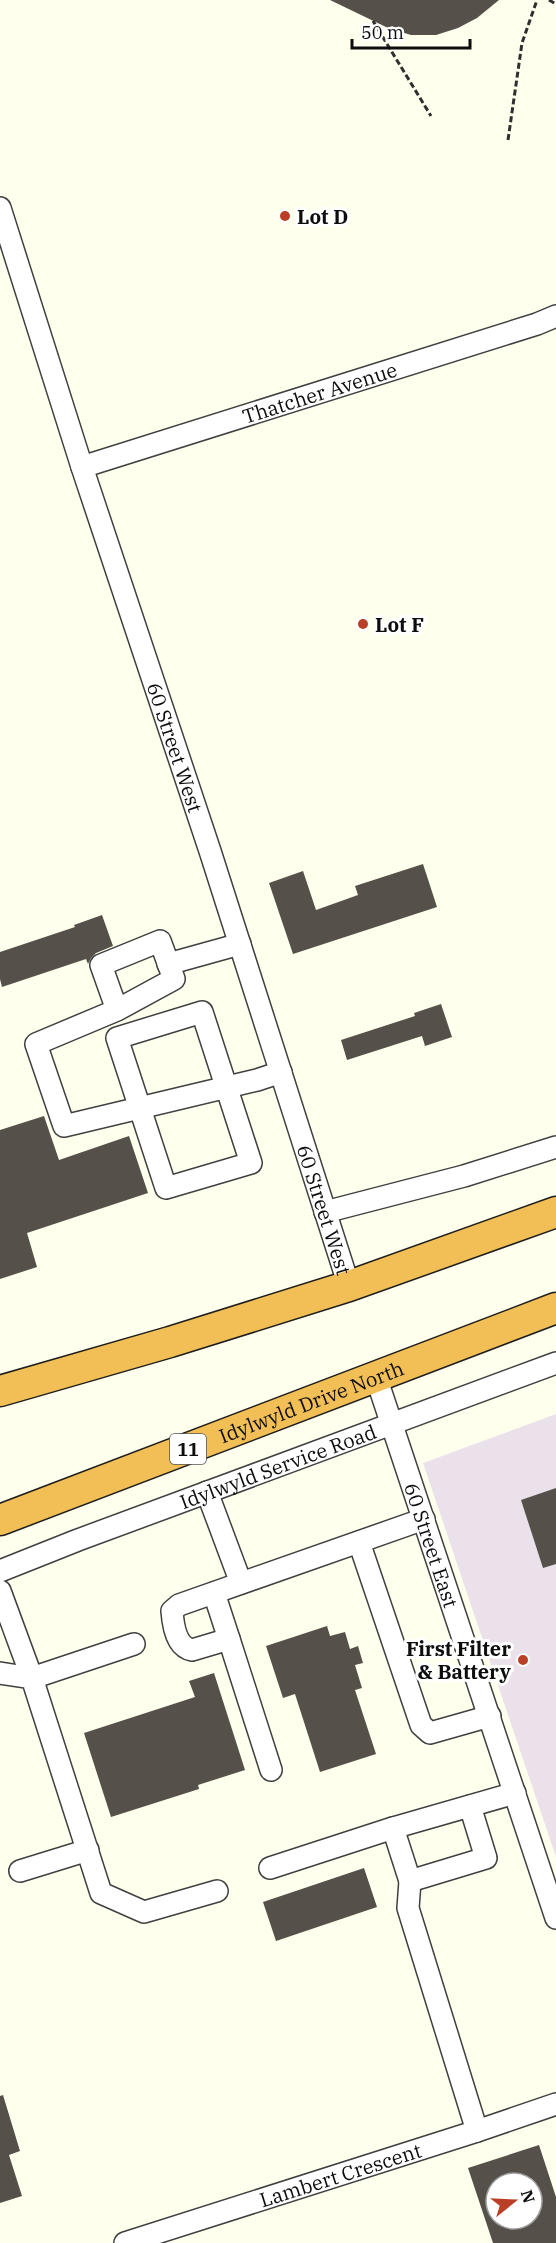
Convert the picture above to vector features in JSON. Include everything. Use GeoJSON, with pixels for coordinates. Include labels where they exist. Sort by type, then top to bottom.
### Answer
{"type":"FeatureCollection","features":[{"type":"Feature","properties":{"kind":"highway"},"geometry":{"type":"LineString","coordinates":[[0,1390],[170,1342],[349,1286],[556,1212]]}},
{"type":"Feature","properties":{"kind":"highway","name":"Idylwyld Drive North"},"geometry":{"type":"LineString","coordinates":[[0,1520],[556,1308]]}},
{"type":"Feature","properties":{"kind":"street","name":"60 Street West"},"geometry":{"type":"LineString","coordinates":[[0,208],[349,1286]]}},
{"type":"Feature","properties":{"kind":"street","name":"Thatcher Avenue"},"geometry":{"type":"LineString","coordinates":[[82,466],[537,324],[556,316]]}},
{"type":"Feature","properties":{"kind":"street"},"geometry":{"type":"LineString","coordinates":[[117,1038],[202,1012],[226,1087],[250,1163],[166,1188],[140,1108],[117,1038],[112,1012],[101,965],[160,941],[174,979],[112,1012],[36,1044],[64,1126],[140,1108],[226,1087],[281,1072]]}},
{"type":"Feature","properties":{"kind":"street"},"geometry":{"type":"LineString","coordinates":[[168,964],[240,944]]}},
{"type":"Feature","properties":{"kind":"street"},"geometry":{"type":"LineString","coordinates":[[325,1212],[464,1176],[556,1147]]}},
{"type":"Feature","properties":{"kind":"street","name":"Idylwyld Service Road"},"geometry":{"type":"LineString","coordinates":[[0,1571],[556,1363]]}},
{"type":"Feature","properties":{"kind":"street","name":"60 Street East"},"geometry":{"type":"LineString","coordinates":[[376,1377],[556,1918]]}},
{"type":"Feature","properties":{"kind":"street"},"geometry":{"type":"LineString","coordinates":[[207,1492],[241,1583]]}},
{"type":"Feature","properties":{"kind":"street"},"geometry":{"type":"LineString","coordinates":[[229,1639],[192,1650],[186,1649],[180,1644],[172,1621],[172,1611],[179,1605],[424,1519]]}},
{"type":"Feature","properties":{"kind":"street"},"geometry":{"type":"LineString","coordinates":[[359,1542],[422,1725],[430,1733],[490,1716]]}},
{"type":"Feature","properties":{"kind":"street"},"geometry":{"type":"LineString","coordinates":[[0,1591],[32,1678],[101,1893],[144,1912],[217,1891]]}},
{"type":"Feature","properties":{"kind":"street"},"geometry":{"type":"LineString","coordinates":[[214,1593],[271,1770]]}},
{"type":"Feature","properties":{"kind":"street"},"geometry":{"type":"LineString","coordinates":[[0,1673],[32,1678],[134,1644]]}},
{"type":"Feature","properties":{"kind":"street"},"geometry":{"type":"LineString","coordinates":[[270,1868],[393,1828],[515,1793]]}},
{"type":"Feature","properties":{"kind":"street"},"geometry":{"type":"LineString","coordinates":[[410,1881],[486,1858],[470,1806]]}},
{"type":"Feature","properties":{"kind":"street"},"geometry":{"type":"LineString","coordinates":[[393,1828],[410,1881],[408,1908],[477,2131]]}},
{"type":"Feature","properties":{"kind":"street"},"geometry":{"type":"LineString","coordinates":[[20,1871],[88,1850]]}},
{"type":"Feature","properties":{"kind":"street","name":"Lambert Crescent"},"geometry":{"type":"LineString","coordinates":[[125,2243],[556,2104]]}},
{"type":"Feature","properties":{"kind":"path"},"geometry":{"type":"LineString","coordinates":[[508,140],[522,43],[537,0]]}},
{"type":"Feature","properties":{"kind":"path"},"geometry":{"type":"LineString","coordinates":[[549,0],[556,4]]}},
{"type":"Feature","properties":{"kind":"path"},"geometry":{"type":"LineString","coordinates":[[373,21],[430,116]]}},
{"type":"Feature","properties":{"kind":"shaded area","name":"First Filter & Battery"},"geometry":{"type":"Polygon","coordinates":[[[556,1414],[556,1857],[423,1463],[556,1414]]]}},
{"type":"Feature","properties":{"kind":"building"},"geometry":{"type":"Polygon","coordinates":[[[330,0],[499,0],[477,18],[458,28],[436,35],[411,35],[388,28],[330,0]]]}},
{"type":"Feature","properties":{"kind":"building"},"geometry":{"type":"Polygon","coordinates":[[[423,864],[437,907],[293,954],[269,883],[303,871],[316,910],[358,895],[355,886],[423,864]]]}},
{"type":"Feature","properties":{"kind":"building"},"geometry":{"type":"Polygon","coordinates":[[[102,915],[113,946],[96,953],[88,964],[86,959],[2,987],[0,952],[75,927],[74,925],[102,915]]]}},
{"type":"Feature","properties":{"kind":"building"},"geometry":{"type":"Polygon","coordinates":[[[441,1004],[452,1037],[425,1046],[422,1036],[347,1060],[341,1040],[415,1016],[414,1013],[441,1004]]]}},
{"type":"Feature","properties":{"kind":"building"},"geometry":{"type":"Polygon","coordinates":[[[44,1116],[59,1160],[129,1136],[148,1193],[27,1233],[37,1267],[0,1279],[0,1130],[44,1116]]]}},
{"type":"Feature","properties":{"kind":"building"},"geometry":{"type":"Polygon","coordinates":[[[556,1488],[556,1564],[543,1568],[521,1500],[556,1488]]]}},
{"type":"Feature","properties":{"kind":"building"},"geometry":{"type":"Polygon","coordinates":[[[327,1626],[330,1636],[345,1632],[350,1649],[358,1646],[363,1663],[355,1665],[362,1688],[355,1690],[376,1754],[320,1772],[295,1694],[283,1698],[266,1646],[327,1626]]]}},
{"type":"Feature","properties":{"kind":"building"},"geometry":{"type":"Polygon","coordinates":[[[214,1673],[245,1770],[198,1785],[199,1789],[111,1817],[84,1733],[195,1697],[189,1681],[214,1673]]]}},
{"type":"Feature","properties":{"kind":"building"},"geometry":{"type":"Polygon","coordinates":[[[364,1868],[377,1907],[276,1941],[263,1902],[364,1868]]]}},
{"type":"Feature","properties":{"kind":"building"},"geometry":{"type":"Polygon","coordinates":[[[3,2095],[20,2151],[9,2155],[22,2196],[0,2203],[0,2096],[3,2095]]]}},
{"type":"Feature","properties":{"kind":"building"},"geometry":{"type":"Polygon","coordinates":[[[539,2145],[556,2197],[556,2243],[493,2243],[489,2231],[544,2231],[544,2171],[484,2171],[484,2216],[468,2168],[539,2145]]]}},
{"type":"Feature","properties":{"kind":"place","name":"Lot D"},"geometry":{"type":"Point","coordinates":[285,216]}},
{"type":"Feature","properties":{"kind":"place","name":"Lot F"},"geometry":{"type":"Point","coordinates":[363,624]}},
{"type":"Feature","properties":{"kind":"place","name":"First Filter & Battery"},"geometry":{"type":"Point","coordinates":[523,1660]}}]}
